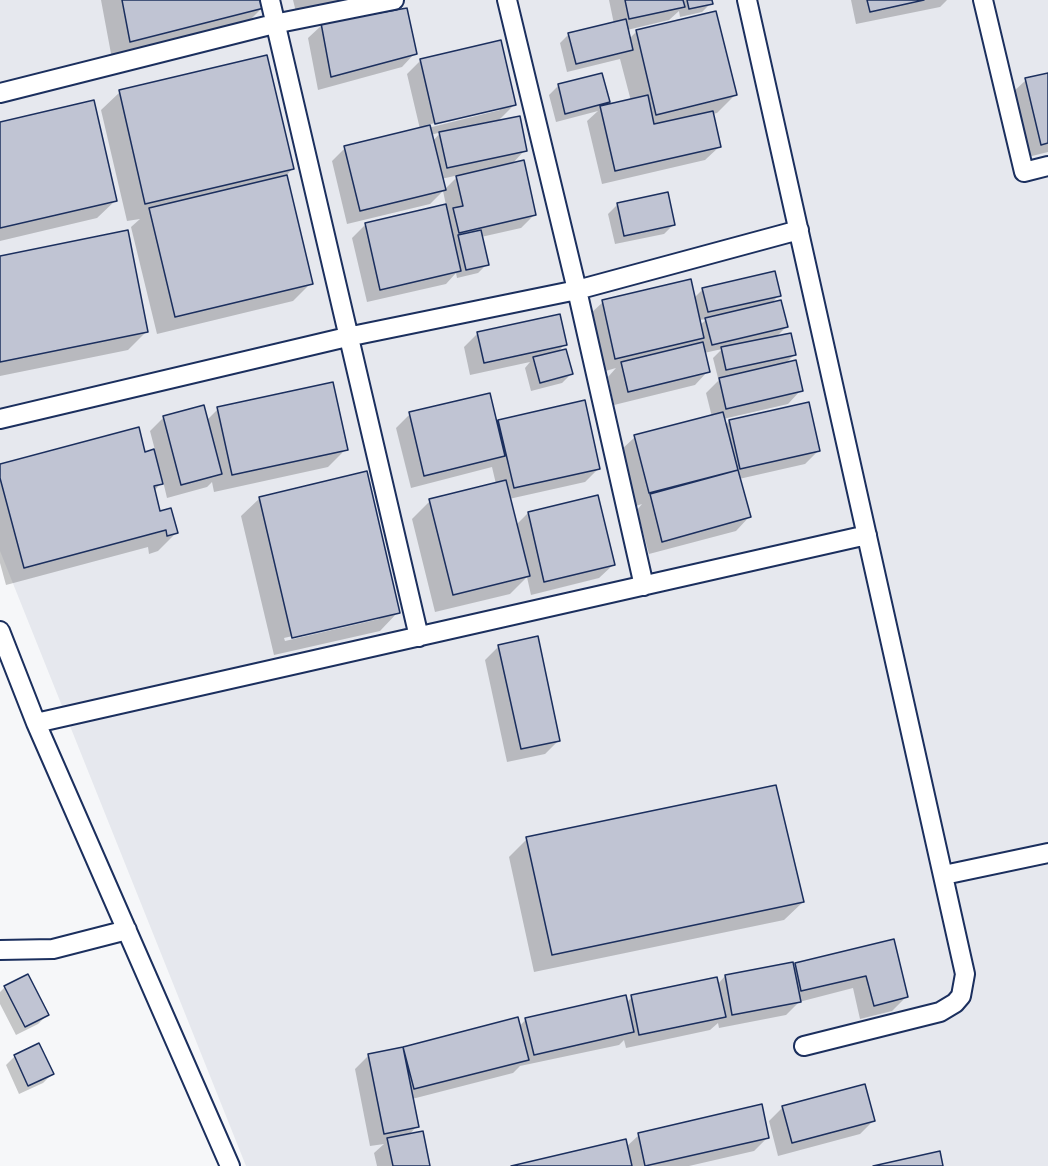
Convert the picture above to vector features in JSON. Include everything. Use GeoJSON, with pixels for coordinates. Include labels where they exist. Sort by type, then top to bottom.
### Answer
{"type":"FeatureCollection","features":[{"type":"Feature","properties":{"kind":"street"},"geometry":{"type":"LineString","coordinates":[[270,0],[419,637]]}},
{"type":"Feature","properties":{"kind":"street"},"geometry":{"type":"LineString","coordinates":[[0,93],[274,24],[394,0]]}},
{"type":"Feature","properties":{"kind":"street"},"geometry":{"type":"LineString","coordinates":[[507,0],[577,290],[644,586]]}},
{"type":"Feature","properties":{"kind":"street"},"geometry":{"type":"LineString","coordinates":[[747,0],[965,974],[964,989],[956,1003],[940,1012],[804,1046]]}},
{"type":"Feature","properties":{"kind":"street"},"geometry":{"type":"LineString","coordinates":[[983,0],[1024,172],[1048,166]]}},
{"type":"Feature","properties":{"kind":"street"},"geometry":{"type":"LineString","coordinates":[[0,419],[347,337],[577,290],[799,230]]}},
{"type":"Feature","properties":{"kind":"street"},"geometry":{"type":"LineString","coordinates":[[36,723],[867,535]]}},
{"type":"Feature","properties":{"kind":"street"},"geometry":{"type":"LineString","coordinates":[[0,631],[36,723],[230,1166]]}},
{"type":"Feature","properties":{"kind":"street"},"geometry":{"type":"LineString","coordinates":[[944,875],[1048,853]]}},
{"type":"Feature","properties":{"kind":"street"},"geometry":{"type":"LineString","coordinates":[[0,950],[53,949],[127,930]]}},
{"type":"Feature","properties":{"kind":"shaded area"},"geometry":{"type":"Polygon","coordinates":[[[0,0],[1048,0],[1048,1166],[246,1166],[0,551],[0,0]]]}},
{"type":"Feature","properties":{"kind":"building"},"geometry":{"type":"Polygon","coordinates":[[[122,0],[263,0],[264,8],[130,42],[122,0]]]}},
{"type":"Feature","properties":{"kind":"building"},"geometry":{"type":"Polygon","coordinates":[[[625,0],[683,0],[685,7],[629,19],[625,0]]]}},
{"type":"Feature","properties":{"kind":"building"},"geometry":{"type":"Polygon","coordinates":[[[687,0],[712,0],[713,4],[689,9],[687,0]]]}},
{"type":"Feature","properties":{"kind":"building"},"geometry":{"type":"Polygon","coordinates":[[[867,0],[924,0],[870,12],[867,0]]]}},
{"type":"Feature","properties":{"kind":"building"},"geometry":{"type":"Polygon","coordinates":[[[407,8],[417,54],[331,77],[321,23],[407,8]]]}},
{"type":"Feature","properties":{"kind":"building"},"geometry":{"type":"Polygon","coordinates":[[[716,11],[737,95],[656,115],[636,30],[716,11]]]}},
{"type":"Feature","properties":{"kind":"building"},"geometry":{"type":"Polygon","coordinates":[[[626,19],[633,50],[576,64],[568,33],[626,19]]]}},
{"type":"Feature","properties":{"kind":"building"},"geometry":{"type":"Polygon","coordinates":[[[501,40],[516,105],[435,124],[420,59],[501,40]]]}},
{"type":"Feature","properties":{"kind":"building"},"geometry":{"type":"Polygon","coordinates":[[[267,55],[294,169],[145,204],[119,90],[267,55]]]}},
{"type":"Feature","properties":{"kind":"building"},"geometry":{"type":"Polygon","coordinates":[[[602,73],[610,102],[565,114],[558,84],[602,73]]]}},
{"type":"Feature","properties":{"kind":"building"},"geometry":{"type":"Polygon","coordinates":[[[1048,73],[1048,143],[1041,145],[1025,78],[1048,73]]]}},
{"type":"Feature","properties":{"kind":"building"},"geometry":{"type":"Polygon","coordinates":[[[648,95],[654,124],[713,111],[721,147],[615,171],[600,106],[648,95]]]}},
{"type":"Feature","properties":{"kind":"building"},"geometry":{"type":"Polygon","coordinates":[[[94,100],[117,201],[0,228],[0,122],[94,100]]]}},
{"type":"Feature","properties":{"kind":"building"},"geometry":{"type":"Polygon","coordinates":[[[520,116],[527,151],[447,168],[439,132],[520,116]]]}},
{"type":"Feature","properties":{"kind":"building"},"geometry":{"type":"Polygon","coordinates":[[[430,125],[446,190],[360,211],[344,146],[430,125]]]}},
{"type":"Feature","properties":{"kind":"building"},"geometry":{"type":"Polygon","coordinates":[[[524,160],[536,215],[459,233],[453,208],[463,206],[456,176],[524,160]]]}},
{"type":"Feature","properties":{"kind":"building"},"geometry":{"type":"Polygon","coordinates":[[[287,175],[313,284],[175,317],[149,208],[287,175]]]}},
{"type":"Feature","properties":{"kind":"building"},"geometry":{"type":"Polygon","coordinates":[[[668,192],[675,225],[624,236],[617,203],[668,192]]]}},
{"type":"Feature","properties":{"kind":"building"},"geometry":{"type":"Polygon","coordinates":[[[446,204],[461,271],[380,290],[365,223],[446,204]]]}},
{"type":"Feature","properties":{"kind":"building"},"geometry":{"type":"Polygon","coordinates":[[[128,230],[148,332],[0,362],[0,256],[128,230]]]}},
{"type":"Feature","properties":{"kind":"building"},"geometry":{"type":"Polygon","coordinates":[[[481,230],[489,265],[466,270],[458,235],[481,230]]]}},
{"type":"Feature","properties":{"kind":"building"},"geometry":{"type":"Polygon","coordinates":[[[775,271],[781,296],[708,312],[702,288],[775,271]]]}},
{"type":"Feature","properties":{"kind":"building"},"geometry":{"type":"Polygon","coordinates":[[[691,279],[704,338],[615,359],[602,300],[691,279]]]}},
{"type":"Feature","properties":{"kind":"building"},"geometry":{"type":"Polygon","coordinates":[[[781,300],[788,327],[712,345],[705,318],[781,300]]]}},
{"type":"Feature","properties":{"kind":"building"},"geometry":{"type":"Polygon","coordinates":[[[560,314],[567,345],[484,363],[477,332],[560,314]]]}},
{"type":"Feature","properties":{"kind":"building"},"geometry":{"type":"Polygon","coordinates":[[[791,333],[796,355],[726,370],[721,347],[791,333]]]}},
{"type":"Feature","properties":{"kind":"building"},"geometry":{"type":"Polygon","coordinates":[[[703,342],[710,372],[628,392],[621,362],[703,342]]]}},
{"type":"Feature","properties":{"kind":"building"},"geometry":{"type":"Polygon","coordinates":[[[566,349],[573,374],[540,383],[533,357],[566,349]]]}},
{"type":"Feature","properties":{"kind":"building"},"geometry":{"type":"Polygon","coordinates":[[[796,360],[803,391],[726,409],[719,378],[796,360]]]}},
{"type":"Feature","properties":{"kind":"building"},"geometry":{"type":"Polygon","coordinates":[[[333,382],[348,450],[232,475],[217,407],[333,382]]]}},
{"type":"Feature","properties":{"kind":"building"},"geometry":{"type":"Polygon","coordinates":[[[490,393],[505,456],[424,476],[409,412],[490,393]]]}},
{"type":"Feature","properties":{"kind":"building"},"geometry":{"type":"Polygon","coordinates":[[[585,400],[600,469],[514,488],[498,420],[585,400]]]}},
{"type":"Feature","properties":{"kind":"building"},"geometry":{"type":"Polygon","coordinates":[[[809,402],[820,451],[740,469],[729,420],[809,402]]]}},
{"type":"Feature","properties":{"kind":"building"},"geometry":{"type":"Polygon","coordinates":[[[204,405],[222,474],[181,485],[163,416],[204,405]]]}},
{"type":"Feature","properties":{"kind":"building"},"geometry":{"type":"Polygon","coordinates":[[[723,412],[738,470],[649,493],[634,435],[723,412]]]}},
{"type":"Feature","properties":{"kind":"building"},"geometry":{"type":"Polygon","coordinates":[[[139,427],[145,452],[154,449],[163,484],[154,486],[160,511],[171,508],[178,533],[167,536],[166,530],[24,568],[0,478],[0,464],[139,427]]]}},
{"type":"Feature","properties":{"kind":"building"},"geometry":{"type":"Polygon","coordinates":[[[738,470],[751,517],[662,542],[650,494],[738,470]]]}},
{"type":"Feature","properties":{"kind":"building"},"geometry":{"type":"Polygon","coordinates":[[[367,471],[400,613],[292,638],[259,497],[367,471]]]}},
{"type":"Feature","properties":{"kind":"building"},"geometry":{"type":"Polygon","coordinates":[[[506,480],[530,576],[453,595],[429,499],[506,480]]]}},
{"type":"Feature","properties":{"kind":"building"},"geometry":{"type":"Polygon","coordinates":[[[598,495],[615,565],[544,582],[528,512],[598,495]]]}},
{"type":"Feature","properties":{"kind":"building"},"geometry":{"type":"Polygon","coordinates":[[[538,636],[560,741],[521,749],[498,645],[538,636]]]}},
{"type":"Feature","properties":{"kind":"building"},"geometry":{"type":"Polygon","coordinates":[[[776,785],[804,902],[552,955],[526,837],[776,785]]]}},
{"type":"Feature","properties":{"kind":"building"},"geometry":{"type":"Polygon","coordinates":[[[894,939],[908,997],[874,1006],[866,976],[801,991],[795,963],[894,939]]]}},
{"type":"Feature","properties":{"kind":"building"},"geometry":{"type":"Polygon","coordinates":[[[793,962],[801,1002],[732,1015],[725,975],[793,962]]]}},
{"type":"Feature","properties":{"kind":"building"},"geometry":{"type":"Polygon","coordinates":[[[28,974],[49,1015],[25,1027],[4,986],[28,974]]]}},
{"type":"Feature","properties":{"kind":"building"},"geometry":{"type":"Polygon","coordinates":[[[717,977],[726,1017],[639,1035],[631,995],[717,977]]]}},
{"type":"Feature","properties":{"kind":"building"},"geometry":{"type":"Polygon","coordinates":[[[626,995],[634,1032],[534,1055],[525,1018],[626,995]]]}},
{"type":"Feature","properties":{"kind":"building"},"geometry":{"type":"Polygon","coordinates":[[[518,1017],[529,1060],[414,1089],[403,1047],[518,1017]]]}},
{"type":"Feature","properties":{"kind":"building"},"geometry":{"type":"Polygon","coordinates":[[[39,1043],[54,1074],[28,1086],[14,1055],[39,1043]]]}},
{"type":"Feature","properties":{"kind":"building"},"geometry":{"type":"Polygon","coordinates":[[[403,1047],[419,1127],[384,1134],[368,1054],[403,1047]]]}},
{"type":"Feature","properties":{"kind":"building"},"geometry":{"type":"Polygon","coordinates":[[[865,1084],[875,1121],[792,1143],[782,1106],[865,1084]]]}},
{"type":"Feature","properties":{"kind":"building"},"geometry":{"type":"Polygon","coordinates":[[[762,1104],[769,1138],[645,1166],[638,1133],[762,1104]]]}},
{"type":"Feature","properties":{"kind":"building"},"geometry":{"type":"Polygon","coordinates":[[[423,1131],[430,1166],[393,1166],[387,1138],[423,1131]]]}},
{"type":"Feature","properties":{"kind":"building"},"geometry":{"type":"Polygon","coordinates":[[[626,1139],[632,1166],[511,1166],[626,1139]]]}},
{"type":"Feature","properties":{"kind":"building"},"geometry":{"type":"Polygon","coordinates":[[[940,1151],[943,1166],[873,1166],[940,1151]]]}}]}
